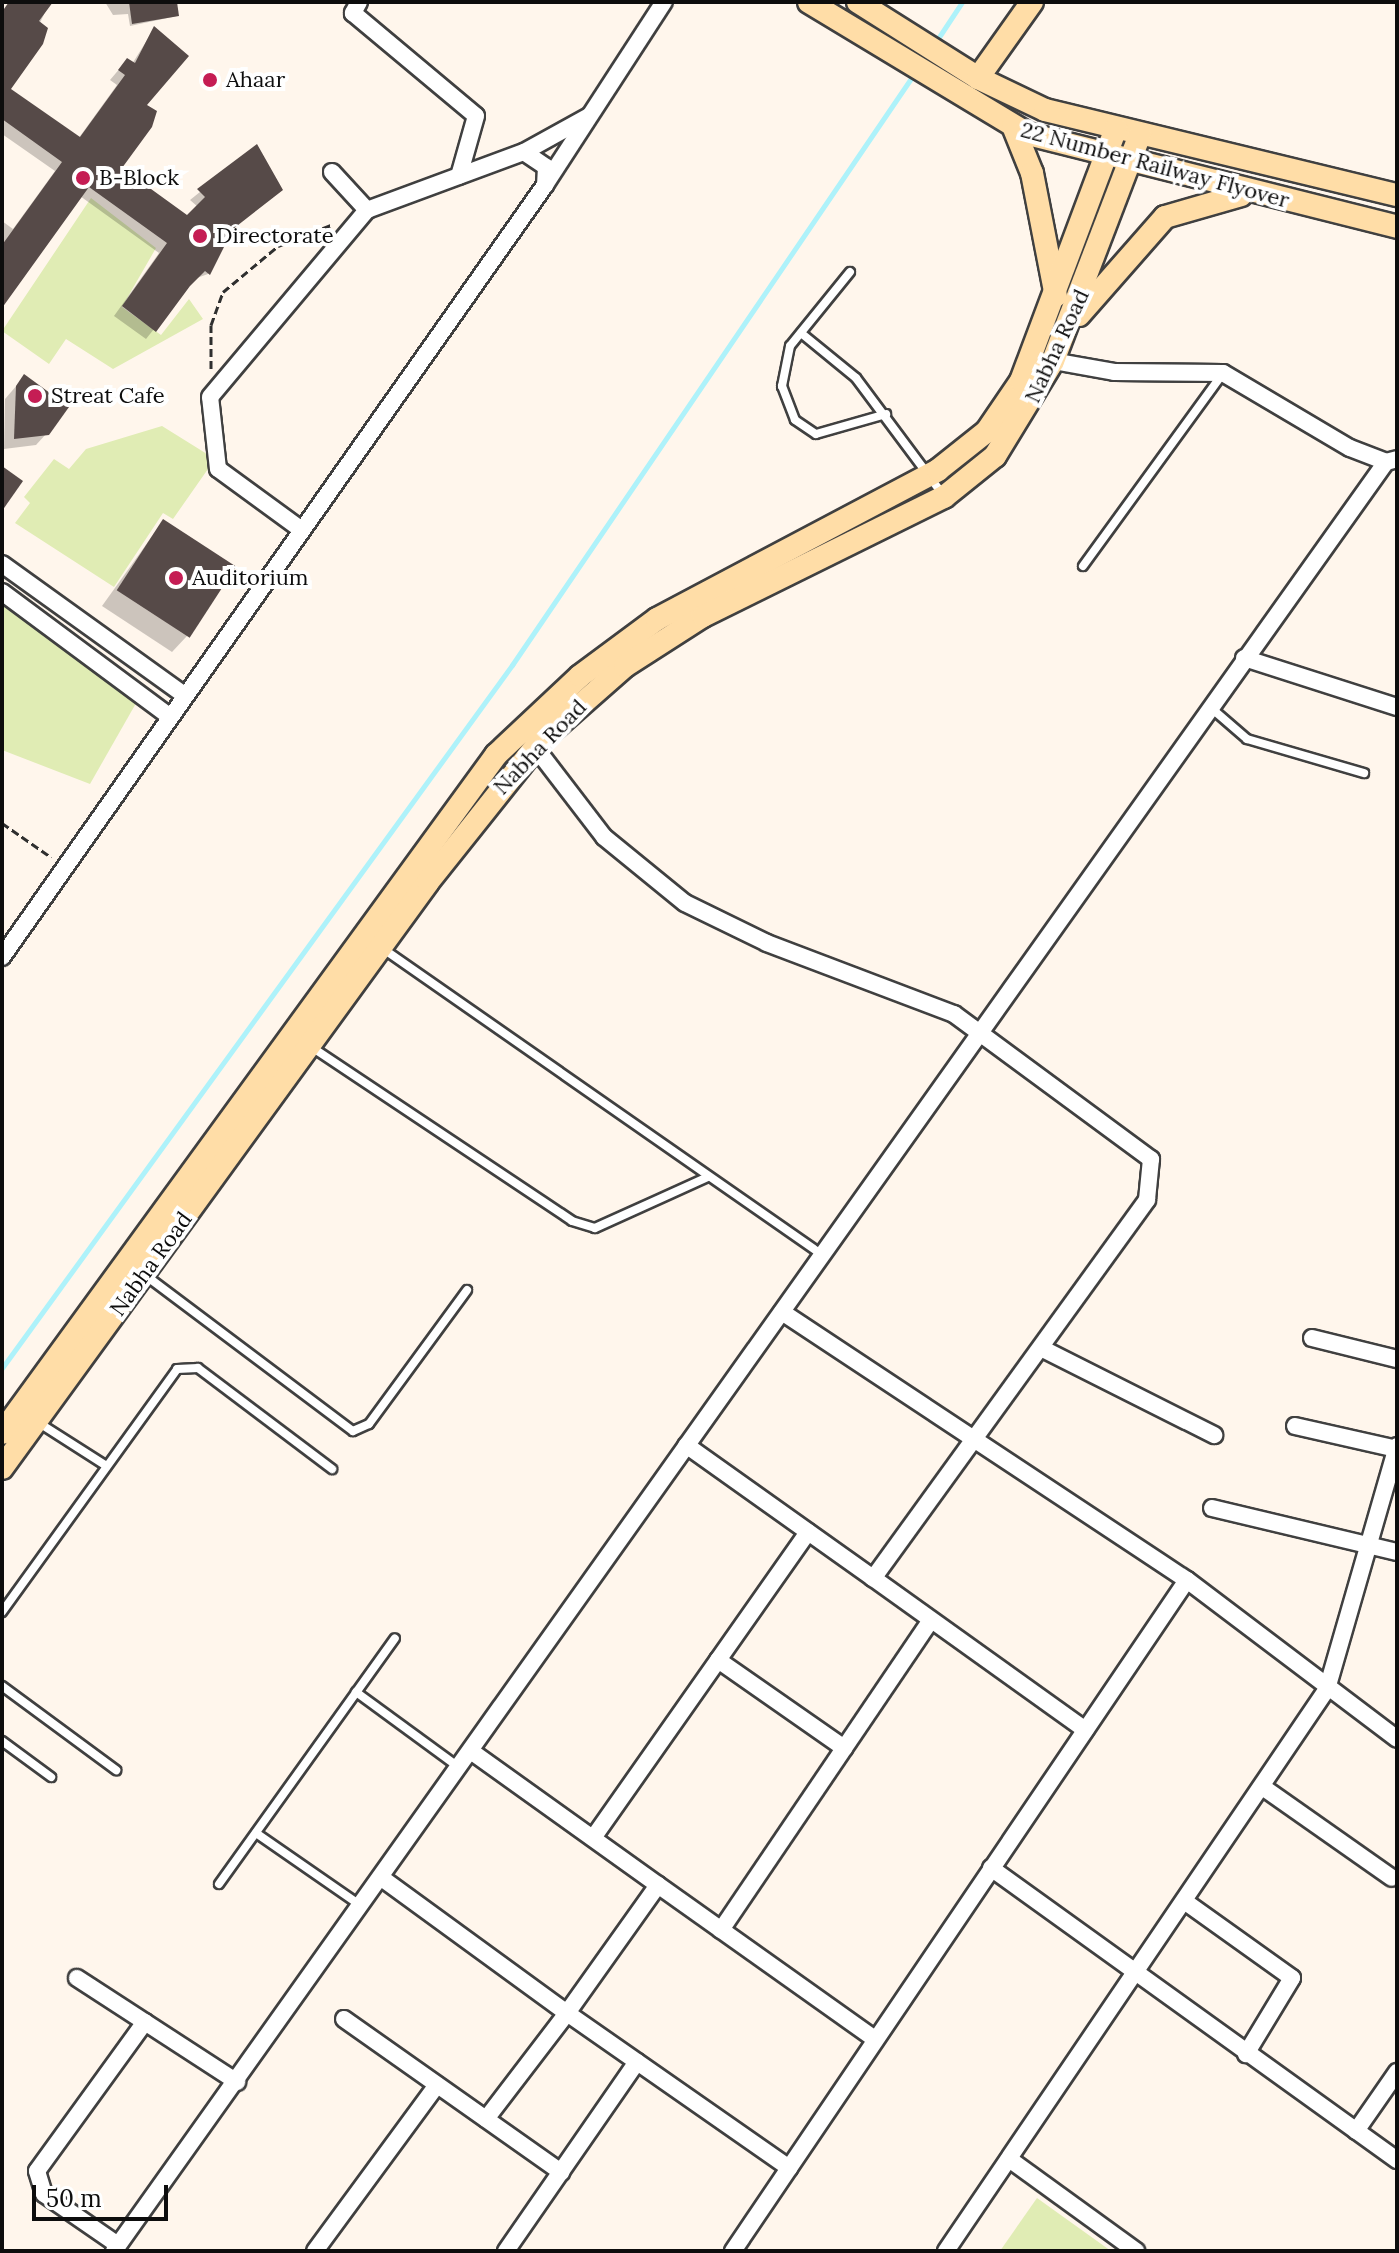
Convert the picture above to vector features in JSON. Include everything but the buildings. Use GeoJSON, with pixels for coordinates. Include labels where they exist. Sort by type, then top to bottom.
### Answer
{"type":"FeatureCollection","features":[{"type":"Feature","properties":{"kind":"main road","name":"22 Number Railway Flyover"},"geometry":{"type":"LineString","coordinates":[[809,2],[916,71],[1013,126],[1135,163],[1397,227]]}},
{"type":"Feature","properties":{"kind":"main road","name":"22 Number Railway Flyover"},"geometry":{"type":"LineString","coordinates":[[858,2],[978,78],[1045,110],[1397,195]]}},
{"type":"Feature","properties":{"kind":"main road"},"geometry":{"type":"LineString","coordinates":[[978,78],[1032,2]]}},
{"type":"Feature","properties":{"kind":"main road"},"geometry":{"type":"LineString","coordinates":[[1013,126],[1032,173],[1056,297]]}},
{"type":"Feature","properties":{"kind":"main road","name":"Nabha Road"},"geometry":{"type":"LineString","coordinates":[[2,1468],[313,1048],[372,941],[496,755],[580,676],[705,589],[929,475],[987,431],[1005,407],[1056,297],[1116,128]]}},
{"type":"Feature","properties":{"kind":"main road","name":"Nabha Road"},"geometry":{"type":"LineString","coordinates":[[2,1433],[372,941],[535,747],[625,666],[703,616],[944,497],[995,456],[1053,361],[1135,163],[1140,134]]}},
{"type":"Feature","properties":{"kind":"main road"},"geometry":{"type":"LineString","coordinates":[[1066,330],[1165,217],[1250,193]]}},
{"type":"Feature","properties":{"kind":"street"},"geometry":{"type":"LineString","coordinates":[[359,2],[353,13],[476,116],[459,176]]}},
{"type":"Feature","properties":{"kind":"street"},"geometry":{"type":"LineString","coordinates":[[2,957],[299,528],[545,185],[664,2]]}},
{"type":"Feature","properties":{"kind":"street"},"geometry":{"type":"LineString","coordinates":[[299,528],[218,469],[210,397],[367,210],[524,152],[590,115]]}},
{"type":"Feature","properties":{"kind":"street"},"geometry":{"type":"LineString","coordinates":[[524,152],[546,167],[545,185]]}},
{"type":"Feature","properties":{"kind":"street"},"geometry":{"type":"LineString","coordinates":[[332,172],[367,210]]}},
{"type":"Feature","properties":{"kind":"street"},"geometry":{"type":"LineString","coordinates":[[145,2022],[37,2171],[44,2194],[116,2248],[383,1879],[1209,707],[1391,461],[1223,373],[1114,372],[1053,361]]}},
{"type":"Feature","properties":{"kind":"street"},"geometry":{"type":"LineString","coordinates":[[2,564],[184,695]]}},
{"type":"Feature","properties":{"kind":"street"},"geometry":{"type":"LineString","coordinates":[[2,592],[169,716]]}},
{"type":"Feature","properties":{"kind":"street"},"geometry":{"type":"LineString","coordinates":[[1244,658],[1397,707]]}},
{"type":"Feature","properties":{"kind":"street"},"geometry":{"type":"LineString","coordinates":[[535,747],[604,837],[685,903],[767,943],[911,993],[981,1029],[1151,1159],[1147,1200],[873,1578]]}},
{"type":"Feature","properties":{"kind":"street"},"geometry":{"type":"LineString","coordinates":[[782,1312],[971,1444],[1187,1580],[1397,1739]]}},
{"type":"Feature","properties":{"kind":"street"},"geometry":{"type":"LineString","coordinates":[[1312,1338],[1397,1359]]}},
{"type":"Feature","properties":{"kind":"street"},"geometry":{"type":"LineString","coordinates":[[1041,1348],[1214,1435]]}},
{"type":"Feature","properties":{"kind":"street"},"geometry":{"type":"LineString","coordinates":[[946,2251],[1187,1903],[1327,1689],[1397,1448],[1295,1426]]}},
{"type":"Feature","properties":{"kind":"street"},"geometry":{"type":"LineString","coordinates":[[686,1445],[1085,1730]]}},
{"type":"Feature","properties":{"kind":"street"},"geometry":{"type":"LineString","coordinates":[[1212,1508],[1397,1552]]}},
{"type":"Feature","properties":{"kind":"street"},"geometry":{"type":"LineString","coordinates":[[593,1838],[808,1532]]}},
{"type":"Feature","properties":{"kind":"street"},"geometry":{"type":"LineString","coordinates":[[733,2251],[873,2038],[1187,1580]]}},
{"type":"Feature","properties":{"kind":"street"},"geometry":{"type":"LineString","coordinates":[[721,1930],[931,1620]]}},
{"type":"Feature","properties":{"kind":"street"},"geometry":{"type":"LineString","coordinates":[[718,1660],[844,1748]]}},
{"type":"Feature","properties":{"kind":"street"},"geometry":{"type":"LineString","coordinates":[[472,1752],[873,2038]]}},
{"type":"Feature","properties":{"kind":"street"},"geometry":{"type":"LineString","coordinates":[[1264,1788],[1392,1878]]}},
{"type":"Feature","properties":{"kind":"street"},"geometry":{"type":"LineString","coordinates":[[991,1868],[1137,1976],[1397,2160]]}},
{"type":"Feature","properties":{"kind":"street"},"geometry":{"type":"LineString","coordinates":[[383,1879],[567,2013],[789,2168]]}},
{"type":"Feature","properties":{"kind":"street"},"geometry":{"type":"LineString","coordinates":[[486,2119],[567,2013],[658,1885]]}},
{"type":"Feature","properties":{"kind":"street"},"geometry":{"type":"LineString","coordinates":[[1187,1903],[1292,1978],[1246,2054]]}},
{"type":"Feature","properties":{"kind":"street"},"geometry":{"type":"LineString","coordinates":[[77,1978],[237,2082]]}},
{"type":"Feature","properties":{"kind":"street"},"geometry":{"type":"LineString","coordinates":[[344,2019],[561,2172]]}},
{"type":"Feature","properties":{"kind":"street"},"geometry":{"type":"LineString","coordinates":[[506,2251],[637,2062]]}},
{"type":"Feature","properties":{"kind":"street"},"geometry":{"type":"LineString","coordinates":[[1356,2131],[1397,2072]]}},
{"type":"Feature","properties":{"kind":"street"},"geometry":{"type":"LineString","coordinates":[[317,2250],[437,2085]]}},
{"type":"Feature","properties":{"kind":"street"},"geometry":{"type":"LineString","coordinates":[[1009,2159],[1136,2251]]}},
{"type":"Feature","properties":{"kind":"lane"},"geometry":{"type":"LineString","coordinates":[[850,272],[801,333],[781,373],[804,430],[833,433],[886,414]]}},
{"type":"Feature","properties":{"kind":"lane"},"geometry":{"type":"LineString","coordinates":[[801,333],[856,378],[886,414],[944,497]]}},
{"type":"Feature","properties":{"kind":"lane"},"geometry":{"type":"LineString","coordinates":[[1083,566],[1223,373]]}},
{"type":"Feature","properties":{"kind":"lane"},"geometry":{"type":"LineString","coordinates":[[1209,707],[1247,739],[1364,773]]}},
{"type":"Feature","properties":{"kind":"lane"},"geometry":{"type":"LineString","coordinates":[[372,941],[821,1254]]}},
{"type":"Feature","properties":{"kind":"lane"},"geometry":{"type":"LineString","coordinates":[[313,1048],[584,1225],[612,1226],[708,1177]]}},
{"type":"Feature","properties":{"kind":"lane"},"geometry":{"type":"LineString","coordinates":[[144,1274],[353,1431],[369,1424],[467,1290]]}},
{"type":"Feature","properties":{"kind":"lane"},"geometry":{"type":"LineString","coordinates":[[2,1612],[168,1378],[186,1365],[332,1469]]}},
{"type":"Feature","properties":{"kind":"lane"},"geometry":{"type":"LineString","coordinates":[[36,1420],[105,1465]]}},
{"type":"Feature","properties":{"kind":"lane"},"geometry":{"type":"LineString","coordinates":[[219,1884],[395,1638]]}},
{"type":"Feature","properties":{"kind":"lane"},"geometry":{"type":"LineString","coordinates":[[2,1686],[116,1770]]}},
{"type":"Feature","properties":{"kind":"lane"},"geometry":{"type":"LineString","coordinates":[[356,1692],[461,1768]]}},
{"type":"Feature","properties":{"kind":"lane"},"geometry":{"type":"LineString","coordinates":[[2,1741],[51,1777]]}},
{"type":"Feature","properties":{"kind":"lane"},"geometry":{"type":"LineString","coordinates":[[256,1833],[362,1907]]}},
{"type":"Feature","properties":{"kind":"path"},"geometry":{"type":"LineString","coordinates":[[210,397],[211,325],[223,292],[278,246],[338,222]]}},
{"type":"Feature","properties":{"kind":"path"},"geometry":{"type":"LineString","coordinates":[[2,823],[64,866]]}},
{"type":"Feature","properties":{"kind":"green space"},"geometry":{"type":"Polygon","coordinates":[[[91,198],[156,248],[122,307],[161,335],[189,299],[203,319],[113,369],[66,339],[49,364],[2,331],[91,198]]]}},
{"type":"Feature","properties":{"kind":"green space"},"geometry":{"type":"Polygon","coordinates":[[[162,426],[215,459],[173,519],[163,513],[114,587],[15,523],[30,503],[24,497],[54,459],[69,469],[86,449],[162,426]]]}},
{"type":"Feature","properties":{"kind":"green space"},"geometry":{"type":"Polygon","coordinates":[[[2,599],[139,698],[90,784],[2,750],[2,599]]]}},
{"type":"Feature","properties":{"kind":"green space"},"geometry":{"type":"Polygon","coordinates":[[[1037,2198],[1111,2251],[1000,2251],[1037,2198]]]}},
{"type":"Feature","properties":{"kind":"waterway"},"geometry":{"type":"LineString","coordinates":[[935,43],[962,2]]}},
{"type":"Feature","properties":{"kind":"waterway"},"geometry":{"type":"LineString","coordinates":[[2,1368],[512,665],[914,74]]}},
{"type":"Feature","properties":{"kind":"place","name":"Ahaar"},"geometry":{"type":"Point","coordinates":[210,80]}},
{"type":"Feature","properties":{"kind":"place","name":"B-Block"},"geometry":{"type":"Point","coordinates":[83,178]}},
{"type":"Feature","properties":{"kind":"place","name":"Directorate"},"geometry":{"type":"Point","coordinates":[200,236]}},
{"type":"Feature","properties":{"kind":"place","name":"Streat Cafe"},"geometry":{"type":"Point","coordinates":[35,396]}},
{"type":"Feature","properties":{"kind":"place","name":"Auditorium"},"geometry":{"type":"Point","coordinates":[176,578]}}]}
